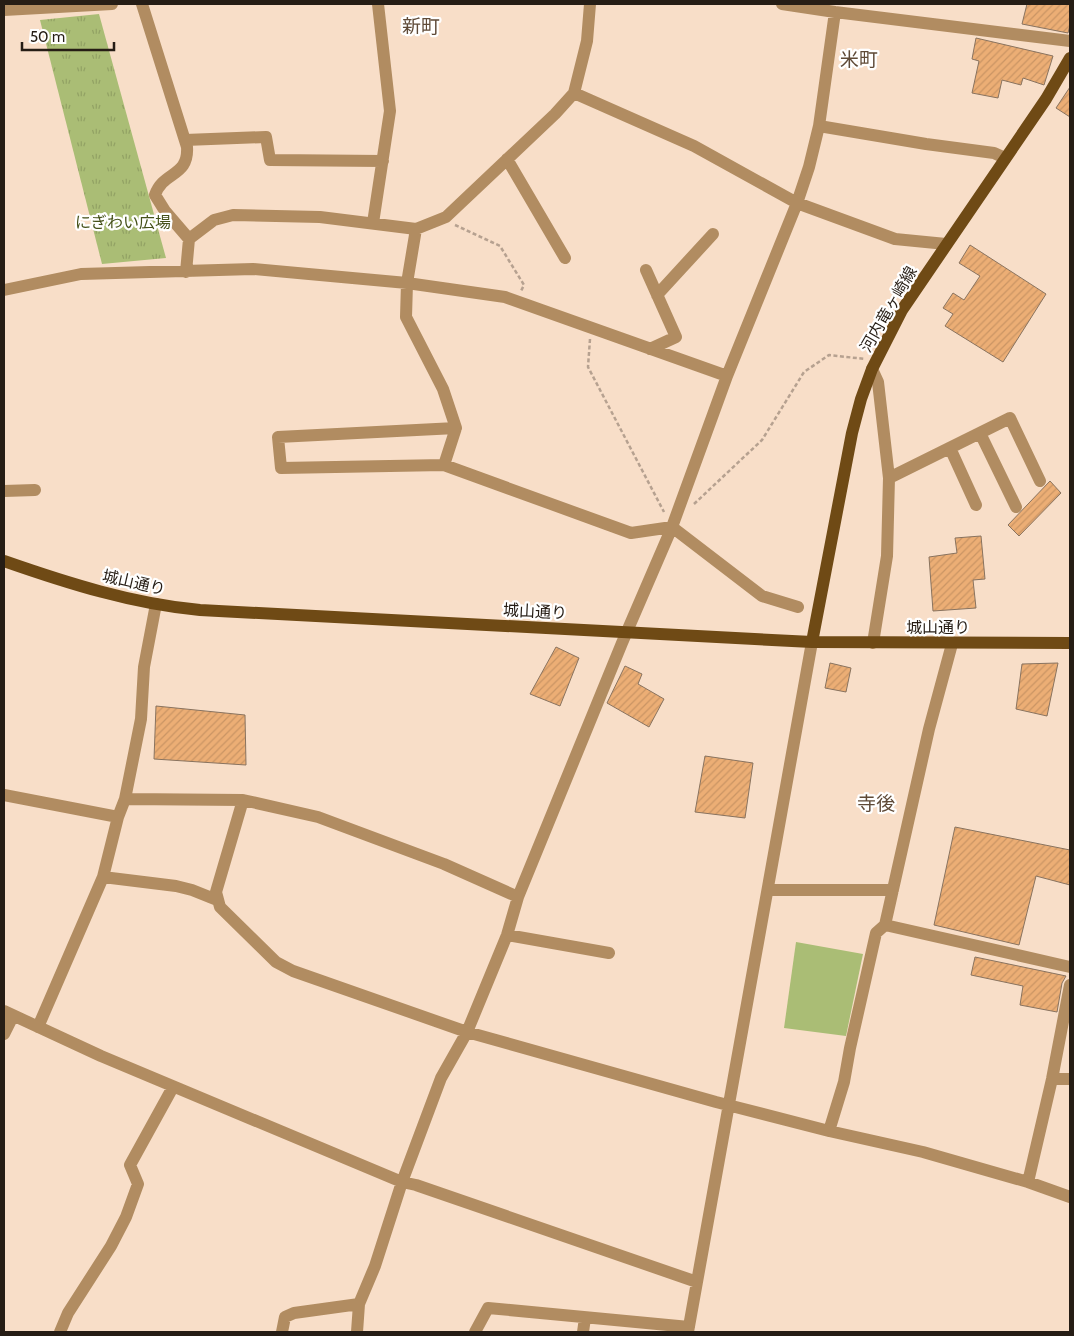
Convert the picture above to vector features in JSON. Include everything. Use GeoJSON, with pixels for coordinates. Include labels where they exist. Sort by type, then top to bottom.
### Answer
{"type":"FeatureCollection","features":[{"type":"Feature","properties":{"kind":"main road","name":"河内竜ヶ崎線"},"geometry":{"type":"LineString","coordinates":[[812,642],[852,434],[861,399],[874,365],[902,310],[1046,100],[1070,58]]}},
{"type":"Feature","properties":{"kind":"main road","name":"城山通り"},"geometry":{"type":"LineString","coordinates":[[4,561],[83,587],[156,604],[200,610],[812,642],[1070,643]]}},
{"type":"Feature","properties":{"kind":"street"},"geometry":{"type":"LineString","coordinates":[[4,10],[112,4]]}},
{"type":"Feature","properties":{"kind":"street"},"geometry":{"type":"LineString","coordinates":[[142,4],[185,140],[187,157],[185,164],[158,185],[155,195],[165,211],[189,239],[186,272]]}},
{"type":"Feature","properties":{"kind":"street"},"geometry":{"type":"LineString","coordinates":[[373,223],[390,111],[378,4]]}},
{"type":"Feature","properties":{"kind":"street"},"geometry":{"type":"LineString","coordinates":[[189,239],[214,220],[233,215],[320,217],[416,229],[441,219],[555,114],[574,93],[588,41],[590,4]]}},
{"type":"Feature","properties":{"kind":"street"},"geometry":{"type":"LineString","coordinates":[[782,4],[1070,41]]}},
{"type":"Feature","properties":{"kind":"street"},"geometry":{"type":"LineString","coordinates":[[356,1332],[359,1304],[375,1266],[402,1182],[442,1078],[467,1032],[507,935],[518,897],[672,527],[727,376],[797,203],[809,167],[819,126],[835,12]]}},
{"type":"Feature","properties":{"kind":"street"},"geometry":{"type":"LineString","coordinates":[[574,93],[694,146],[797,203],[895,239],[946,244]]}},
{"type":"Feature","properties":{"kind":"street"},"geometry":{"type":"LineString","coordinates":[[819,126],[994,153],[1006,158]]}},
{"type":"Feature","properties":{"kind":"street"},"geometry":{"type":"LineString","coordinates":[[185,140],[266,137],[270,160],[383,161]]}},
{"type":"Feature","properties":{"kind":"street"},"geometry":{"type":"LineString","coordinates":[[507,159],[565,258]]}},
{"type":"Feature","properties":{"kind":"street"},"geometry":{"type":"LineString","coordinates":[[416,229],[407,283],[406,317],[443,389],[456,428],[444,465]]}},
{"type":"Feature","properties":{"kind":"street"},"geometry":{"type":"LineString","coordinates":[[657,295],[713,234]]}},
{"type":"Feature","properties":{"kind":"street"},"geometry":{"type":"LineString","coordinates":[[4,290],[81,274],[254,269],[407,283],[505,297],[727,376]]}},
{"type":"Feature","properties":{"kind":"street"},"geometry":{"type":"LineString","coordinates":[[646,270],[676,337],[650,349]]}},
{"type":"Feature","properties":{"kind":"street"},"geometry":{"type":"LineString","coordinates":[[873,643],[887,556],[890,478],[878,382],[874,365]]}},
{"type":"Feature","properties":{"kind":"street"},"geometry":{"type":"LineString","coordinates":[[890,478],[1010,418],[1040,480]]}},
{"type":"Feature","properties":{"kind":"street"},"geometry":{"type":"LineString","coordinates":[[456,428],[278,437],[281,468],[444,465],[631,532],[672,527],[762,596],[798,607]]}},
{"type":"Feature","properties":{"kind":"street"},"geometry":{"type":"LineString","coordinates":[[980,433],[1016,506]]}},
{"type":"Feature","properties":{"kind":"street"},"geometry":{"type":"LineString","coordinates":[[950,448],[976,505]]}},
{"type":"Feature","properties":{"kind":"street"},"geometry":{"type":"LineString","coordinates":[[4,490],[35,490]]}},
{"type":"Feature","properties":{"kind":"street"},"geometry":{"type":"LineString","coordinates":[[38,1027],[103,876],[124,799],[141,719],[144,668],[156,604]]}},
{"type":"Feature","properties":{"kind":"street"},"geometry":{"type":"LineString","coordinates":[[475,1332],[488,1308],[689,1330],[812,642]]}},
{"type":"Feature","properties":{"kind":"street"},"geometry":{"type":"LineString","coordinates":[[830,1131],[844,1082],[876,933],[885,925],[929,730],[952,644]]}},
{"type":"Feature","properties":{"kind":"street"},"geometry":{"type":"LineString","coordinates":[[4,795],[118,817]]}},
{"type":"Feature","properties":{"kind":"street"},"geometry":{"type":"LineString","coordinates":[[124,799],[243,800],[318,817],[444,864],[518,897]]}},
{"type":"Feature","properties":{"kind":"street"},"geometry":{"type":"LineString","coordinates":[[243,800],[216,892],[217,900],[220,907],[276,962],[293,971],[467,1032],[729,1105],[923,1152],[1028,1182],[1070,1197]]}},
{"type":"Feature","properties":{"kind":"street"},"geometry":{"type":"LineString","coordinates":[[103,876],[176,886],[217,900]]}},
{"type":"Feature","properties":{"kind":"street"},"geometry":{"type":"LineString","coordinates":[[768,890],[892,890]]}},
{"type":"Feature","properties":{"kind":"street"},"geometry":{"type":"LineString","coordinates":[[885,925],[1070,967]]}},
{"type":"Feature","properties":{"kind":"street"},"geometry":{"type":"LineString","coordinates":[[507,935],[609,953]]}},
{"type":"Feature","properties":{"kind":"street"},"geometry":{"type":"LineString","coordinates":[[1028,1182],[1052,1079],[1070,985]]}},
{"type":"Feature","properties":{"kind":"street"},"geometry":{"type":"LineString","coordinates":[[4,1034],[8,1013],[173,1087],[402,1182],[416,1185],[698,1282]]}},
{"type":"Feature","properties":{"kind":"street"},"geometry":{"type":"LineString","coordinates":[[1052,1079],[1070,1079]]}},
{"type":"Feature","properties":{"kind":"street"},"geometry":{"type":"LineString","coordinates":[[60,1332],[68,1312],[111,1246],[126,1217],[138,1184],[130,1164],[173,1087]]}},
{"type":"Feature","properties":{"kind":"street"},"geometry":{"type":"LineString","coordinates":[[282,1332],[285,1317],[294,1313],[359,1304]]}},
{"type":"Feature","properties":{"kind":"street"},"geometry":{"type":"LineString","coordinates":[[582,1332],[585,1318]]}},
{"type":"Feature","properties":{"kind":"path"},"geometry":{"type":"LineString","coordinates":[[441,219],[500,246],[524,285],[516,301]]}},
{"type":"Feature","properties":{"kind":"path"},"geometry":{"type":"LineString","coordinates":[[591,328],[588,367],[672,527]]}},
{"type":"Feature","properties":{"kind":"path"},"geometry":{"type":"LineString","coordinates":[[679,508],[692,505],[762,440],[804,372],[829,355],[874,365]]}},
{"type":"Feature","properties":{"kind":"green space","name":"にぎわい広場"},"geometry":{"type":"Polygon","coordinates":[[[99,14],[166,258],[102,264],[40,20],[99,14]]]}},
{"type":"Feature","properties":{"kind":"green space"},"geometry":{"type":"Polygon","coordinates":[[[796,942],[863,954],[846,1036],[784,1028],[796,942]]]}},
{"type":"Feature","properties":{"kind":"building"},"geometry":{"type":"Polygon","coordinates":[[[1027,4],[1070,4],[1068,33],[1022,24],[1027,4]]]}},
{"type":"Feature","properties":{"kind":"building"},"geometry":{"type":"Polygon","coordinates":[[[976,38],[1053,56],[1044,85],[1023,78],[1021,85],[1002,80],[998,98],[972,93],[979,61],[972,59],[976,38]]]}},
{"type":"Feature","properties":{"kind":"building"},"geometry":{"type":"Polygon","coordinates":[[[1070,87],[1070,117],[1056,108],[1070,87]]]}},
{"type":"Feature","properties":{"kind":"building"},"geometry":{"type":"Polygon","coordinates":[[[970,245],[1046,294],[1003,362],[945,326],[953,314],[943,308],[953,293],[964,300],[980,276],[959,263],[970,245]]]}},
{"type":"Feature","properties":{"kind":"building"},"geometry":{"type":"Polygon","coordinates":[[[1050,481],[1061,493],[1019,536],[1008,525],[1050,481]]]}},
{"type":"Feature","properties":{"kind":"building"},"geometry":{"type":"Polygon","coordinates":[[[981,536],[985,579],[973,580],[976,608],[933,611],[929,557],[957,553],[955,538],[981,536]]]}},
{"type":"Feature","properties":{"kind":"building"},"geometry":{"type":"Polygon","coordinates":[[[556,647],[579,658],[560,706],[530,694],[556,647]]]}},
{"type":"Feature","properties":{"kind":"building"},"geometry":{"type":"Polygon","coordinates":[[[830,663],[851,668],[846,692],[825,688],[830,663]]]}},
{"type":"Feature","properties":{"kind":"building"},"geometry":{"type":"Polygon","coordinates":[[[1058,663],[1047,716],[1016,709],[1022,664],[1058,663]]]}},
{"type":"Feature","properties":{"kind":"building"},"geometry":{"type":"Polygon","coordinates":[[[625,666],[642,674],[638,684],[664,699],[649,727],[607,703],[625,666]]]}},
{"type":"Feature","properties":{"kind":"building"},"geometry":{"type":"Polygon","coordinates":[[[156,706],[245,715],[246,765],[154,759],[156,706]]]}},
{"type":"Feature","properties":{"kind":"building"},"geometry":{"type":"Polygon","coordinates":[[[705,756],[753,763],[745,818],[695,812],[705,756]]]}},
{"type":"Feature","properties":{"kind":"building"},"geometry":{"type":"Polygon","coordinates":[[[955,827],[1070,850],[1070,885],[1036,876],[1019,945],[934,925],[955,827]]]}},
{"type":"Feature","properties":{"kind":"building"},"geometry":{"type":"Polygon","coordinates":[[[975,957],[1066,976],[1062,983],[1057,1012],[1020,1005],[1023,986],[971,975],[975,957]]]}},
{"type":"Feature","properties":{"kind":"district","name":"新町"},"geometry":{"type":"Point","coordinates":[421,26]}},
{"type":"Feature","properties":{"kind":"district","name":"米町"},"geometry":{"type":"Point","coordinates":[859,59]}},
{"type":"Feature","properties":{"kind":"district","name":"寺後"},"geometry":{"type":"Point","coordinates":[876,803]}}]}
